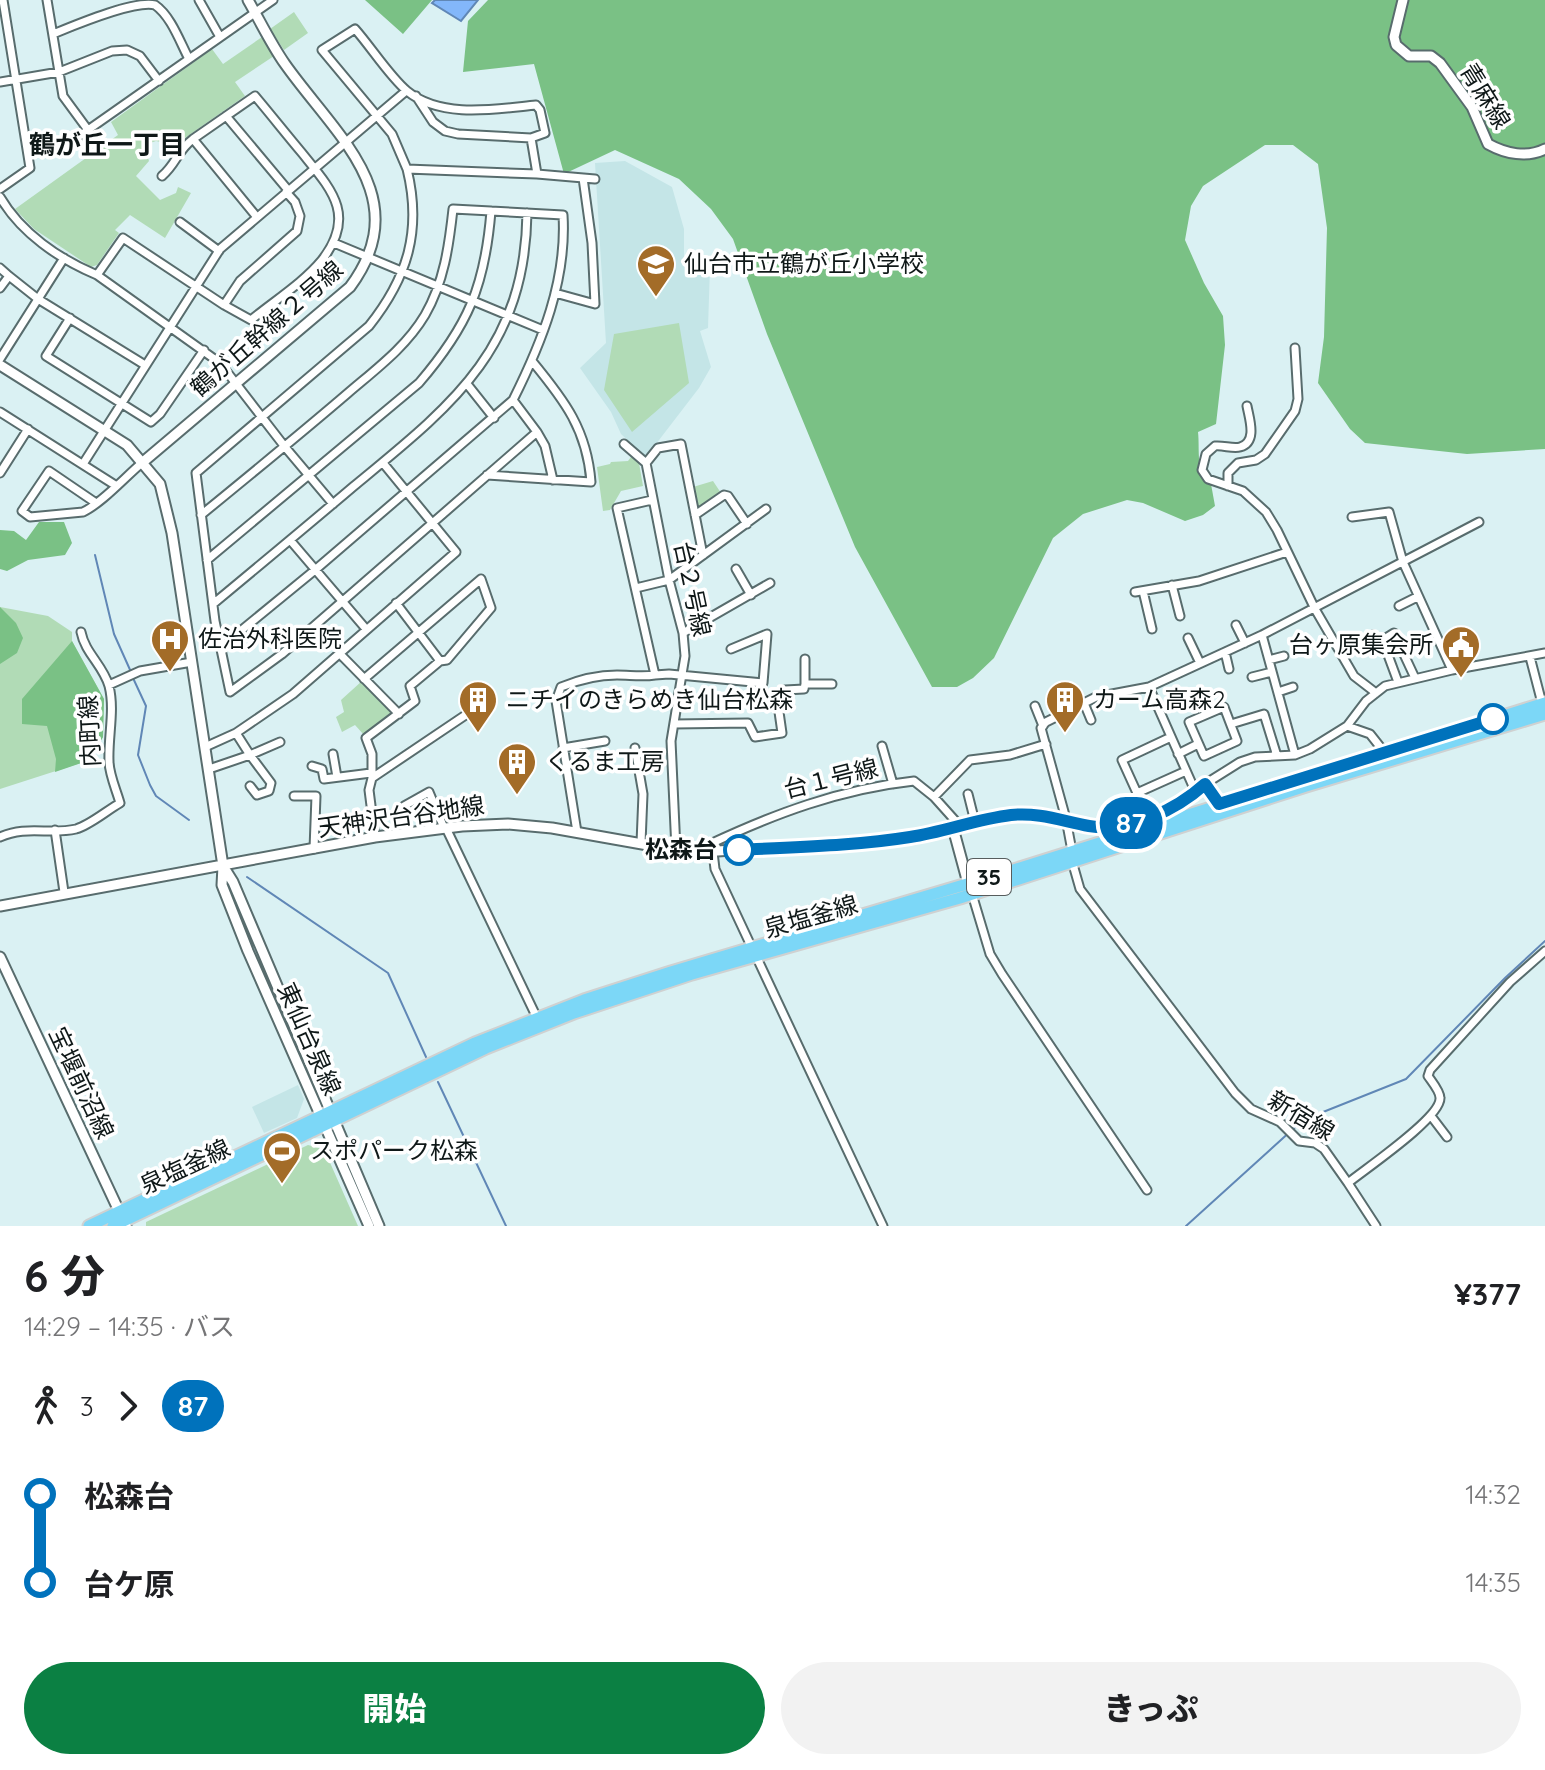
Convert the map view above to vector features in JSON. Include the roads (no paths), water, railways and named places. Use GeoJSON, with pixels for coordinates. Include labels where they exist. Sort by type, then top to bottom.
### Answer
{"type":"FeatureCollection","features":[{"type":"Feature","properties":{"kind":"main road","name":"泉塩釜線"},"geometry":{"type":"LineString","coordinates":[[1072,856],[1219,804],[1544,708]]}},
{"type":"Feature","properties":{"kind":"main road","name":"泉塩釜線"},"geometry":{"type":"LineString","coordinates":[[328,1118],[521,1033],[625,995],[754,952],[1318,782],[1544,708]]}},
{"type":"Feature","properties":{"kind":"main road","name":"泉塩釜線"},"geometry":{"type":"LineString","coordinates":[[328,1118],[437,1061],[537,1018],[656,976],[754,952]]}},
{"type":"Feature","properties":{"kind":"main road","name":"35"},"geometry":{"type":"LineString","coordinates":[[89,1226],[120,1221],[328,1118]]}},
{"type":"Feature","properties":{"kind":"street"},"geometry":{"type":"LineString","coordinates":[[0,189],[30,168],[3,0]]}},
{"type":"Feature","properties":{"kind":"street"},"geometry":{"type":"LineString","coordinates":[[47,0],[63,96],[88,130]]}},
{"type":"Feature","properties":{"kind":"street"},"geometry":{"type":"LineString","coordinates":[[199,0],[220,37]]}},
{"type":"Feature","properties":{"kind":"street","name":"鶴が丘幹線２号線"},"geometry":{"type":"LineString","coordinates":[[143,462],[350,287],[365,268],[376,233],[376,203],[367,175],[285,64],[248,0]]}},
{"type":"Feature","properties":{"kind":"street"},"geometry":{"type":"LineString","coordinates":[[68,144],[273,0]]}},
{"type":"Feature","properties":{"kind":"street","name":"青麻線"},"geometry":{"type":"LineString","coordinates":[[1403,0],[1394,37],[1396,45],[1409,56],[1431,56],[1440,63],[1472,107],[1488,144],[1496,149],[1524,155],[1545,149]]}},
{"type":"Feature","properties":{"kind":"street"},"geometry":{"type":"LineString","coordinates":[[53,34],[127,3],[141,1],[153,4],[164,15],[189,59]]}},
{"type":"Feature","properties":{"kind":"street"},"geometry":{"type":"LineString","coordinates":[[416,96],[433,122],[445,131],[531,138],[545,133],[536,105],[449,108],[406,91],[355,29],[322,50],[392,134],[407,169],[414,221],[404,272],[389,301],[369,326],[196,473],[213,604],[230,692],[282,654],[537,432]]}},
{"type":"Feature","properties":{"kind":"street"},"geometry":{"type":"LineString","coordinates":[[0,82],[59,72],[112,51],[127,50],[140,56],[159,81]]}},
{"type":"Feature","properties":{"kind":"street"},"geometry":{"type":"LineString","coordinates":[[83,464],[219,251],[256,216],[406,91]]}},
{"type":"Feature","properties":{"kind":"street"},"geometry":{"type":"LineString","coordinates":[[97,275],[123,238],[251,320],[320,263],[334,243],[339,222],[336,199],[325,178],[255,96],[179,149],[175,165],[162,176]]}},
{"type":"Feature","properties":{"kind":"street"},"geometry":{"type":"LineString","coordinates":[[224,305],[240,281],[297,231],[300,216],[287,191],[226,116]]}},
{"type":"Feature","properties":{"kind":"street"},"geometry":{"type":"LineString","coordinates":[[531,138],[537,174]]}},
{"type":"Feature","properties":{"kind":"street"},"geometry":{"type":"LineString","coordinates":[[193,139],[256,216]]}},
{"type":"Feature","properties":{"kind":"street"},"geometry":{"type":"LineString","coordinates":[[407,169],[595,179]]}},
{"type":"Feature","properties":{"kind":"street"},"geometry":{"type":"LineString","coordinates":[[555,293],[595,304],[592,243],[583,178]]}},
{"type":"Feature","properties":{"kind":"street"},"geometry":{"type":"LineString","coordinates":[[0,197],[20,225],[64,258],[97,275],[220,363],[333,504]]}},
{"type":"Feature","properties":{"kind":"street"},"geometry":{"type":"LineString","coordinates":[[201,515],[403,345],[425,315],[438,287],[449,250],[453,209],[563,215],[564,239],[555,293],[532,361],[513,400],[221,647]]}},
{"type":"Feature","properties":{"kind":"street"},"geometry":{"type":"LineString","coordinates":[[207,560],[419,383],[447,351],[474,300],[483,272],[491,211]]}},
{"type":"Feature","properties":{"kind":"street"},"geometry":{"type":"LineString","coordinates":[[213,604],[383,463],[444,410],[467,384],[497,340],[508,315],[524,259],[527,213]]}},
{"type":"Feature","properties":{"kind":"street"},"geometry":{"type":"LineString","coordinates":[[180,222],[219,251]]}},
{"type":"Feature","properties":{"kind":"street"},"geometry":{"type":"LineString","coordinates":[[334,243],[543,330]]}},
{"type":"Feature","properties":{"kind":"street"},"geometry":{"type":"LineString","coordinates":[[0,362],[64,258]]}},
{"type":"Feature","properties":{"kind":"street"},"geometry":{"type":"LineString","coordinates":[[0,268],[38,299],[145,365]]}},
{"type":"Feature","properties":{"kind":"street"},"geometry":{"type":"LineString","coordinates":[[0,288],[9,276]]}},
{"type":"Feature","properties":{"kind":"street"},"geometry":{"type":"LineString","coordinates":[[70,318],[46,356],[151,422],[160,414],[204,350]]}},
{"type":"Feature","properties":{"kind":"street"},"geometry":{"type":"LineString","coordinates":[[1228,486],[1228,473],[1238,463],[1256,460],[1265,454],[1295,411],[1298,399],[1295,348]]}},
{"type":"Feature","properties":{"kind":"street"},"geometry":{"type":"LineString","coordinates":[[487,475],[591,482],[584,439],[571,412],[532,361]]}},
{"type":"Feature","properties":{"kind":"street","name":"東仙台泉線"},"geometry":{"type":"LineString","coordinates":[[0,362],[127,445],[160,484],[167,509],[209,769],[223,866],[222,885],[248,951],[328,1118],[369,1226]]}},
{"type":"Feature","properties":{"kind":"street"},"geometry":{"type":"LineString","coordinates":[[467,384],[494,418]]}},
{"type":"Feature","properties":{"kind":"street"},"geometry":{"type":"LineString","coordinates":[[513,400],[545,446],[553,480]]}},
{"type":"Feature","properties":{"kind":"street"},"geometry":{"type":"LineString","coordinates":[[1247,406],[1252,432],[1247,443],[1239,447],[1215,446],[1206,454],[1202,470],[1208,479],[1254,499],[1266,512],[1315,609],[1354,676],[1376,693]]}},
{"type":"Feature","properties":{"kind":"street"},"geometry":{"type":"LineString","coordinates":[[0,412],[115,485]]}},
{"type":"Feature","properties":{"kind":"street"},"geometry":{"type":"LineString","coordinates":[[0,473],[28,429]]}},
{"type":"Feature","properties":{"kind":"street"},"geometry":{"type":"LineString","coordinates":[[624,444],[646,463],[658,448],[681,444],[703,555]]}},
{"type":"Feature","properties":{"kind":"street"},"geometry":{"type":"LineString","coordinates":[[96,503],[49,471],[22,511],[30,517],[83,512],[96,503],[143,462]]}},
{"type":"Feature","properties":{"kind":"street"},"geometry":{"type":"LineString","coordinates":[[205,747],[236,733],[293,694],[456,552],[383,463]]}},
{"type":"Feature","properties":{"kind":"street","name":"台２号線"},"geometry":{"type":"LineString","coordinates":[[646,463],[669,580],[683,633],[685,656],[671,741],[676,850]]}},
{"type":"Feature","properties":{"kind":"street"},"geometry":{"type":"LineString","coordinates":[[695,515],[724,495],[728,496],[747,524]]}},
{"type":"Feature","properties":{"kind":"street"},"geometry":{"type":"LineString","coordinates":[[652,500],[617,508],[655,675]]}},
{"type":"Feature","properties":{"kind":"street"},"geometry":{"type":"LineString","coordinates":[[636,588],[669,580],[766,509]]}},
{"type":"Feature","properties":{"kind":"street"},"geometry":{"type":"LineString","coordinates":[[1352,517],[1389,512],[1403,562],[1452,670]]}},
{"type":"Feature","properties":{"kind":"street"},"geometry":{"type":"LineString","coordinates":[[1043,726],[1096,697],[1149,687],[1245,643],[1479,522]]}},
{"type":"Feature","properties":{"kind":"street"},"geometry":{"type":"LineString","coordinates":[[290,540],[366,629]]}},
{"type":"Feature","properties":{"kind":"street"},"geometry":{"type":"LineString","coordinates":[[1152,629],[1139,591],[1199,581],[1287,552]]}},
{"type":"Feature","properties":{"kind":"street"},"geometry":{"type":"LineString","coordinates":[[736,569],[751,595]]}},
{"type":"Feature","properties":{"kind":"street"},"geometry":{"type":"LineString","coordinates":[[364,679],[481,579],[491,608],[447,660],[440,661],[410,686],[415,701],[366,738],[372,754],[369,790],[375,837]]}},
{"type":"Feature","properties":{"kind":"street"},"geometry":{"type":"LineString","coordinates":[[683,633],[770,583]]}},
{"type":"Feature","properties":{"kind":"street"},"geometry":{"type":"LineString","coordinates":[[1172,585],[1180,616]]}},
{"type":"Feature","properties":{"kind":"street"},"geometry":{"type":"LineString","coordinates":[[1399,606],[1417,597]]}},
{"type":"Feature","properties":{"kind":"street"},"geometry":{"type":"LineString","coordinates":[[396,603],[440,661]]}},
{"type":"Feature","properties":{"kind":"street"},"geometry":{"type":"LineString","coordinates":[[1236,625],[1245,643]]}},
{"type":"Feature","properties":{"kind":"street","name":"内町線"},"geometry":{"type":"LineString","coordinates":[[0,837],[25,830],[77,828],[120,803],[109,764],[112,710],[109,685],[84,647],[81,632]]}},
{"type":"Feature","properties":{"kind":"street"},"geometry":{"type":"LineString","coordinates":[[1373,635],[1378,643],[1394,633],[1415,678]]}},
{"type":"Feature","properties":{"kind":"street"},"geometry":{"type":"LineString","coordinates":[[577,832],[556,701],[561,687],[579,680],[616,675],[681,676],[763,683],[767,634],[731,649]]}},
{"type":"Feature","properties":{"kind":"street"},"geometry":{"type":"LineString","coordinates":[[1262,635],[1295,755]]}},
{"type":"Feature","properties":{"kind":"street"},"geometry":{"type":"LineString","coordinates":[[1188,638],[1200,663]]}},
{"type":"Feature","properties":{"kind":"street"},"geometry":{"type":"LineString","coordinates":[[1225,652],[1229,669]]}},
{"type":"Feature","properties":{"kind":"street"},"geometry":{"type":"LineString","coordinates":[[339,653],[399,714]]}},
{"type":"Feature","properties":{"kind":"street"},"geometry":{"type":"LineString","coordinates":[[1147,1190],[990,954],[970,889],[956,827],[1029,813],[1091,826],[1117,826],[1162,813],[1240,762],[1255,757],[1295,755],[1310,749],[1347,726],[1385,686],[1545,653]]}},
{"type":"Feature","properties":{"kind":"street"},"geometry":{"type":"LineString","coordinates":[[1388,655],[1398,682]]}},
{"type":"Feature","properties":{"kind":"street"},"geometry":{"type":"LineString","coordinates":[[1269,660],[1284,656]]}},
{"type":"Feature","properties":{"kind":"street"},"geometry":{"type":"LineString","coordinates":[[1530,657],[1544,708]]}},
{"type":"Feature","properties":{"kind":"street"},"geometry":{"type":"LineString","coordinates":[[674,724],[748,723],[755,737],[782,733],[779,712],[785,690],[804,689],[805,659]]}},
{"type":"Feature","properties":{"kind":"street"},"geometry":{"type":"LineString","coordinates":[[109,685],[137,672],[192,662]]}},
{"type":"Feature","properties":{"kind":"street"},"geometry":{"type":"LineString","coordinates":[[1252,677],[1272,672]]}},
{"type":"Feature","properties":{"kind":"street"},"geometry":{"type":"LineString","coordinates":[[805,684],[832,684]]}},
{"type":"Feature","properties":{"kind":"street"},"geometry":{"type":"LineString","coordinates":[[1149,687],[1196,793]]}},
{"type":"Feature","properties":{"kind":"street"},"geometry":{"type":"LineString","coordinates":[[1278,692],[1293,687]]}},
{"type":"Feature","properties":{"kind":"street"},"geometry":{"type":"LineString","coordinates":[[1084,703],[1091,720]]}},
{"type":"Feature","properties":{"kind":"street","name":"新宿線"},"geometry":{"type":"LineString","coordinates":[[1035,706],[1043,726],[1041,728],[1066,819],[1080,889],[1235,1093],[1251,1109],[1280,1122],[1299,1141],[1315,1143],[1324,1149],[1376,1226]]}},
{"type":"Feature","properties":{"kind":"street"},"geometry":{"type":"LineString","coordinates":[[1224,707],[1231,724],[1237,741],[1204,756],[1189,722],[1224,707]]}},
{"type":"Feature","properties":{"kind":"street"},"geometry":{"type":"LineString","coordinates":[[312,766],[322,769],[324,779],[371,776],[470,712]]}},
{"type":"Feature","properties":{"kind":"street"},"geometry":{"type":"LineString","coordinates":[[1231,724],[1264,714],[1277,756]]}},
{"type":"Feature","properties":{"kind":"street"},"geometry":{"type":"LineString","coordinates":[[1347,726],[1370,734],[1385,753]]}},
{"type":"Feature","properties":{"kind":"street"},"geometry":{"type":"LineString","coordinates":[[236,733],[271,783],[269,791],[257,795],[250,786]]}},
{"type":"Feature","properties":{"kind":"street"},"geometry":{"type":"LineString","coordinates":[[1171,737],[1122,760],[1137,793],[1186,771]]}},
{"type":"Feature","properties":{"kind":"street"},"geometry":{"type":"LineString","coordinates":[[563,748],[605,741]]}},
{"type":"Feature","properties":{"kind":"street"},"geometry":{"type":"LineString","coordinates":[[209,769],[280,742]]}},
{"type":"Feature","properties":{"kind":"street"},"geometry":{"type":"LineString","coordinates":[[934,797],[970,760],[1010,755],[1046,744]]}},
{"type":"Feature","properties":{"kind":"street"},"geometry":{"type":"LineString","coordinates":[[1178,754],[1198,744]]}},
{"type":"Feature","properties":{"kind":"street"},"geometry":{"type":"LineString","coordinates":[[882,746],[893,784]]}},
{"type":"Feature","properties":{"kind":"street"},"geometry":{"type":"LineString","coordinates":[[635,748],[643,794],[641,843]]}},
{"type":"Feature","properties":{"kind":"street"},"geometry":{"type":"LineString","coordinates":[[333,754],[337,777]]}},
{"type":"Feature","properties":{"kind":"street","name":"台１号線"},"geometry":{"type":"LineString","coordinates":[[702,852],[708,845],[768,816],[816,801],[914,781],[934,797],[956,827]]}},
{"type":"Feature","properties":{"kind":"street"},"geometry":{"type":"LineString","coordinates":[[1205,784],[1219,804]]}},
{"type":"Feature","properties":{"kind":"street"},"geometry":{"type":"LineString","coordinates":[[404,806],[429,792],[537,1018]]}},
{"type":"Feature","properties":{"kind":"street"},"geometry":{"type":"LineString","coordinates":[[968,794],[975,822]]}},
{"type":"Feature","properties":{"kind":"street"},"geometry":{"type":"LineString","coordinates":[[294,796],[316,796],[314,849]]}},
{"type":"Feature","properties":{"kind":"street","name":"天神沢台谷地線"},"geometry":{"type":"LineString","coordinates":[[0,906],[375,837],[445,828],[508,824],[577,832],[676,850],[713,852],[907,838],[956,827]]}},
{"type":"Feature","properties":{"kind":"street"},"geometry":{"type":"LineString","coordinates":[[55,830],[64,892]]}},
{"type":"Feature","properties":{"kind":"street"},"geometry":{"type":"LineString","coordinates":[[713,852],[715,869],[883,1226]]}},
{"type":"Feature","properties":{"kind":"street"},"geometry":{"type":"LineString","coordinates":[[1348,1183],[1431,1116],[1440,1096],[1428,1076],[1430,1070],[1510,982],[1545,951]]}},
{"type":"Feature","properties":{"kind":"street","name":"宝堰前沼線"},"geometry":{"type":"LineString","coordinates":[[0,957],[120,1221]]}},
{"type":"Feature","properties":{"kind":"street"},"geometry":{"type":"LineString","coordinates":[[1431,1116],[1447,1137]]}},
{"type":"Feature","properties":{"kind":"street"},"geometry":{"type":"LineString","coordinates":[[328,1118],[379,1226]]}},
{"type":"Feature","properties":{"kind":"water"},"geometry":{"type":"Polygon","coordinates":[[[435,0],[478,0],[461,21],[432,3],[435,0]]]}},
{"type":"Feature","properties":{"kind":"waterway"},"geometry":{"type":"LineString","coordinates":[[95,555],[114,634],[131,672]]}},
{"type":"Feature","properties":{"kind":"waterway"},"geometry":{"type":"LineString","coordinates":[[133,678],[146,706],[138,755],[156,796],[189,820]]}},
{"type":"Feature","properties":{"kind":"waterway"},"geometry":{"type":"LineString","coordinates":[[247,877],[388,973],[426,1057]]}},
{"type":"Feature","properties":{"kind":"waterway"},"geometry":{"type":"LineString","coordinates":[[1186,1226],[1303,1120],[1406,1079],[1545,941]]}},
{"type":"Feature","properties":{"kind":"waterway"},"geometry":{"type":"LineString","coordinates":[[438,1082],[506,1226]]}},
{"type":"Feature","properties":{"kind":"place","name":"仙台市立鶴が丘小学校"},"geometry":{"type":"Point","coordinates":[656,298]}},
{"type":"Feature","properties":{"kind":"place","name":"佐治外科医院"},"geometry":{"type":"Point","coordinates":[170,673]}},
{"type":"Feature","properties":{"kind":"place","name":"台ヶ原集会所"},"geometry":{"type":"Point","coordinates":[1461,679]}},
{"type":"Feature","properties":{"kind":"place","name":"ニチイのきらめき仙台松森"},"geometry":{"type":"Point","coordinates":[478,734]}},
{"type":"Feature","properties":{"kind":"place","name":"カーム高森2"},"geometry":{"type":"Point","coordinates":[1065,734]}},
{"type":"Feature","properties":{"kind":"place","name":"くるま工房"},"geometry":{"type":"Point","coordinates":[517,796]}},
{"type":"Feature","properties":{"kind":"place","name":"松森台"},"geometry":{"type":"Point","coordinates":[739,850]}},
{"type":"Feature","properties":{"kind":"place","name":"スポパーク松森"},"geometry":{"type":"Point","coordinates":[282,1185]}},
{"type":"Feature","properties":{"kind":"district","name":"鶴が丘一丁目"},"geometry":{"type":"Point","coordinates":[107,145]}}]}
